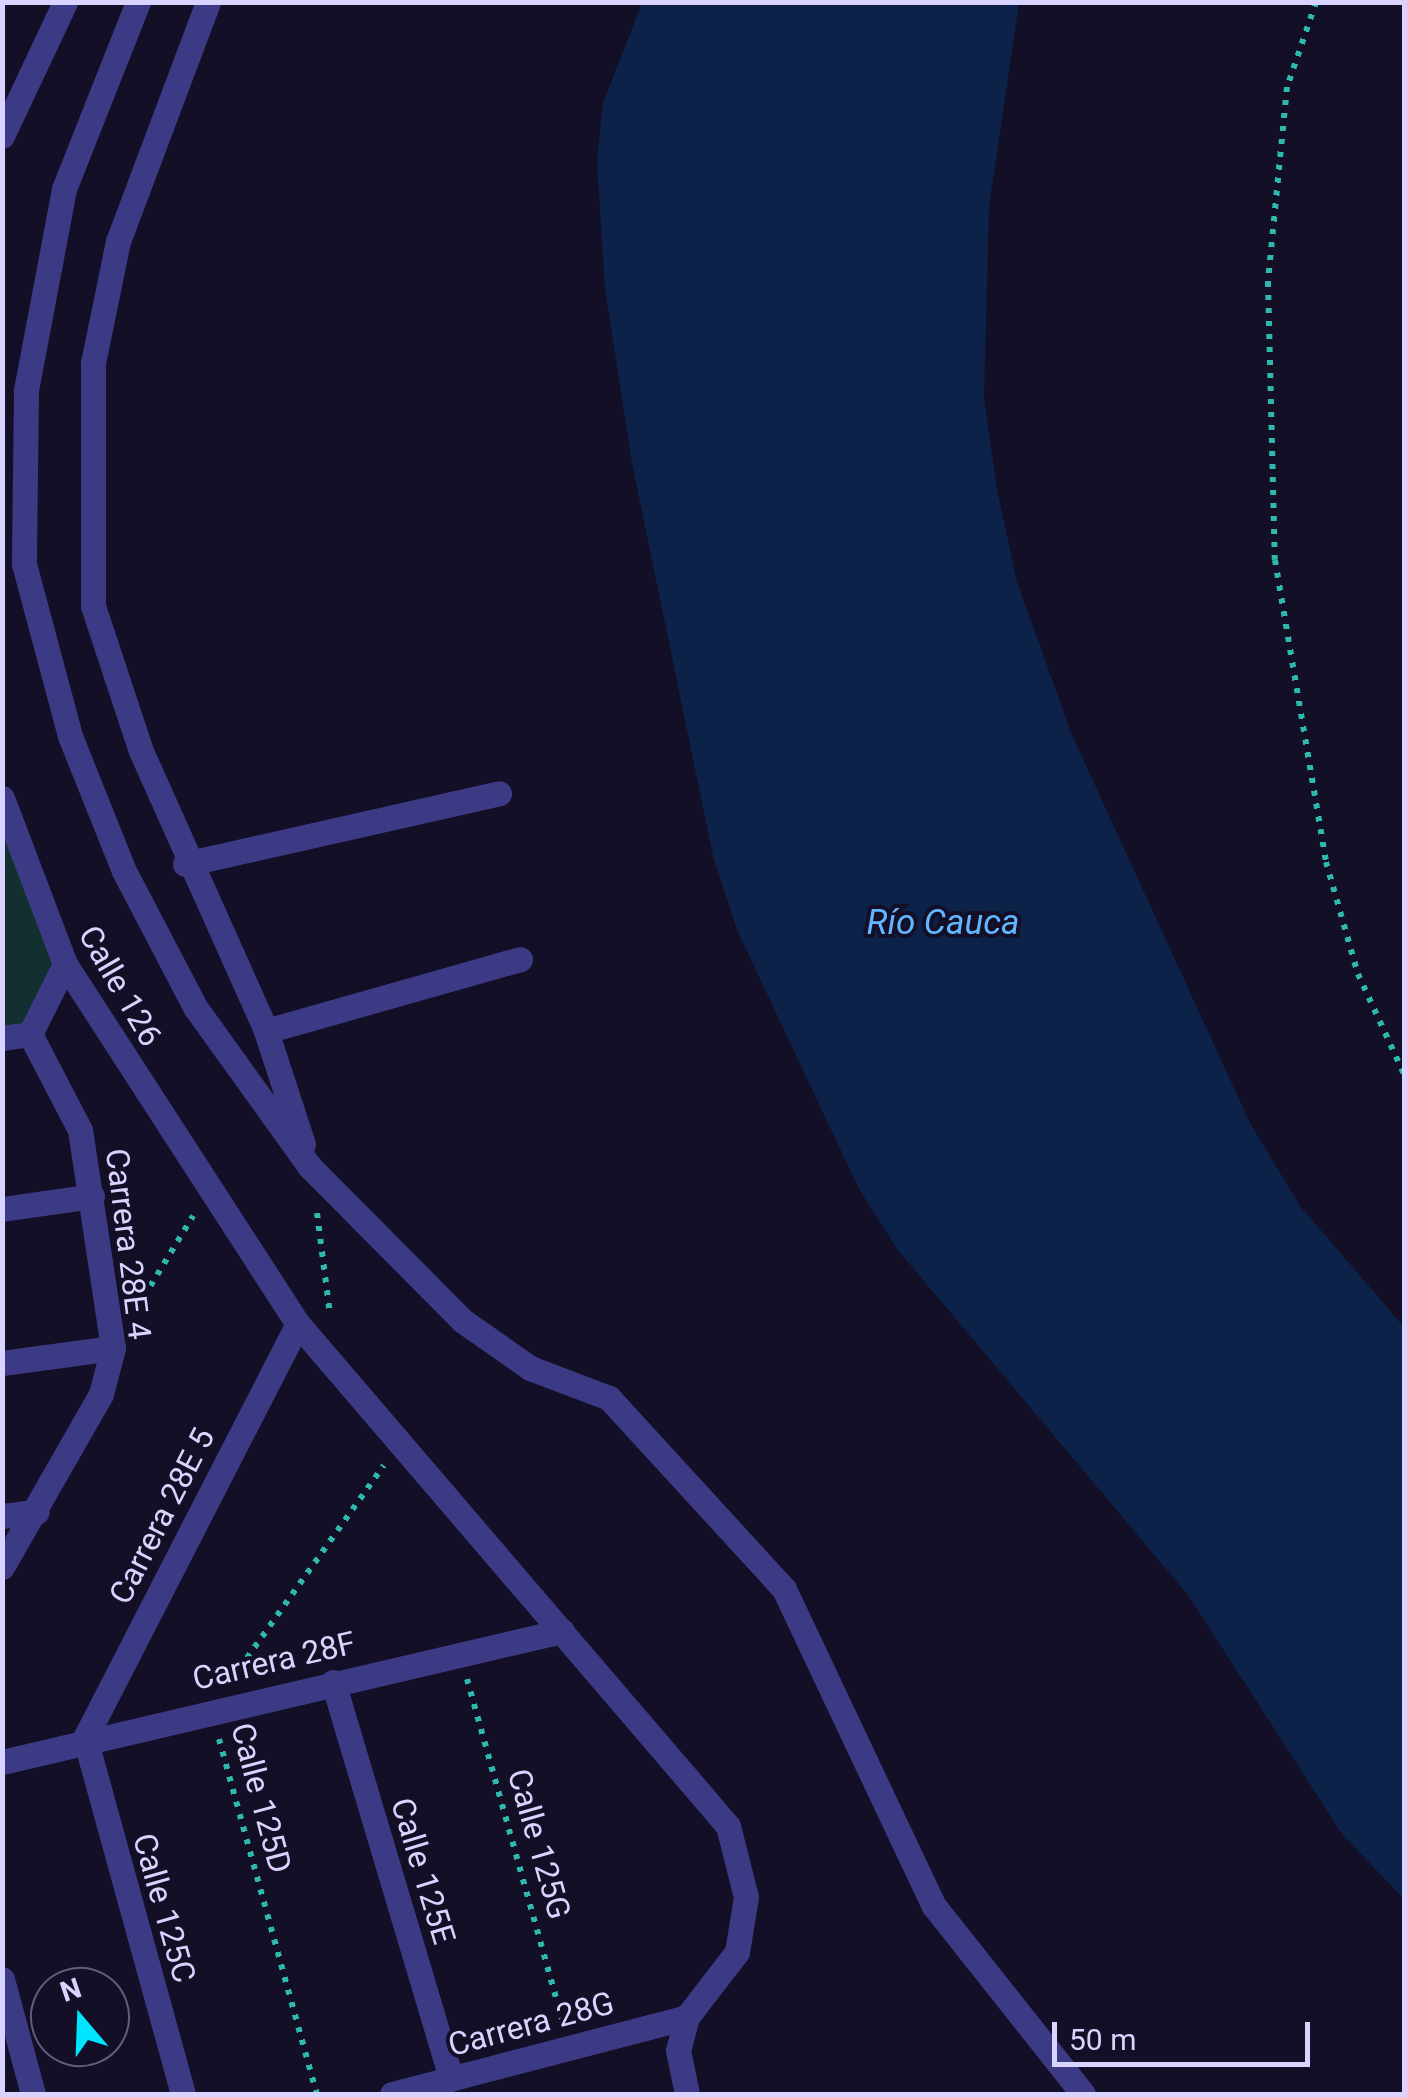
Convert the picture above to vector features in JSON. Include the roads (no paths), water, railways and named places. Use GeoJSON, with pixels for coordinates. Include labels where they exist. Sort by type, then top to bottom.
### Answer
{"type":"FeatureCollection","features":[{"type":"Feature","properties":{"kind":"street"},"geometry":{"type":"LineString","coordinates":[[2,136],[65,2]]}},
{"type":"Feature","properties":{"kind":"street"},"geometry":{"type":"LineString","coordinates":[[138,2],[64,189],[26,392],[24,564],[70,736],[124,870],[195,1007],[310,1167],[463,1322],[530,1368],[609,1398],[784,1589],[934,1906],[1084,2094]]}},
{"type":"Feature","properties":{"kind":"street"},"geometry":{"type":"LineString","coordinates":[[208,2],[118,242],[93,363],[88,480],[93,606],[185,864],[266,1031],[310,1167]]}},
{"type":"Feature","properties":{"kind":"street"},"geometry":{"type":"LineString","coordinates":[[185,864],[499,793]]}},
{"type":"Feature","properties":{"kind":"street","name":"Calle 126"},"geometry":{"type":"LineString","coordinates":[[2,798],[13,866],[65,964],[207,1193],[298,1324],[396,1447],[728,1826],[746,1897],[737,1952],[687,2017]]}},
{"type":"Feature","properties":{"kind":"street"},"geometry":{"type":"LineString","coordinates":[[266,1031],[520,959]]}},
{"type":"Feature","properties":{"kind":"street"},"geometry":{"type":"LineString","coordinates":[[2,1038],[30,1034],[65,964]]}},
{"type":"Feature","properties":{"kind":"street","name":"Carrera 28E 4"},"geometry":{"type":"LineString","coordinates":[[2,1567],[37,1512],[101,1394],[113,1348],[80,1130],[30,1034]]}},
{"type":"Feature","properties":{"kind":"street"},"geometry":{"type":"LineString","coordinates":[[2,1208],[92,1196]]}},
{"type":"Feature","properties":{"kind":"street","name":"Carrera 28E 5"},"geometry":{"type":"LineString","coordinates":[[85,1738],[298,1324]]}},
{"type":"Feature","properties":{"kind":"street"},"geometry":{"type":"LineString","coordinates":[[2,1363],[113,1348]]}},
{"type":"Feature","properties":{"kind":"street"},"geometry":{"type":"LineString","coordinates":[[2,1516],[37,1512]]}},
{"type":"Feature","properties":{"kind":"street","name":"Carrera 28F"},"geometry":{"type":"LineString","coordinates":[[2,1762],[211,1708],[562,1632]]}},
{"type":"Feature","properties":{"kind":"street","name":"Calle 125E"},"geometry":{"type":"LineString","coordinates":[[333,1682],[451,2079]]}},
{"type":"Feature","properties":{"kind":"street","name":"Calle 125C"},"geometry":{"type":"LineString","coordinates":[[85,1738],[183,2094]]}},
{"type":"Feature","properties":{"kind":"street"},"geometry":{"type":"LineString","coordinates":[[2,1978],[33,2094]]}},
{"type":"Feature","properties":{"kind":"street"},"geometry":{"type":"LineString","coordinates":[[687,2017],[678,2050],[687,2094]]}},
{"type":"Feature","properties":{"kind":"street","name":"Carrera 28G"},"geometry":{"type":"LineString","coordinates":[[392,2094],[687,2017]]}},
{"type":"Feature","properties":{"kind":"water","name":"Río Cauca"},"geometry":{"type":"Polygon","coordinates":[[[642,3],[1019,3],[989,207],[984,398],[997,489],[1017,582],[1072,735],[1250,1123],[1300,1206],[1404,1327],[1404,1899],[1342,1834],[1188,1595],[897,1249],[859,1189],[737,930],[713,856],[632,463],[605,289],[597,162],[603,103],[642,3]]]}}]}
